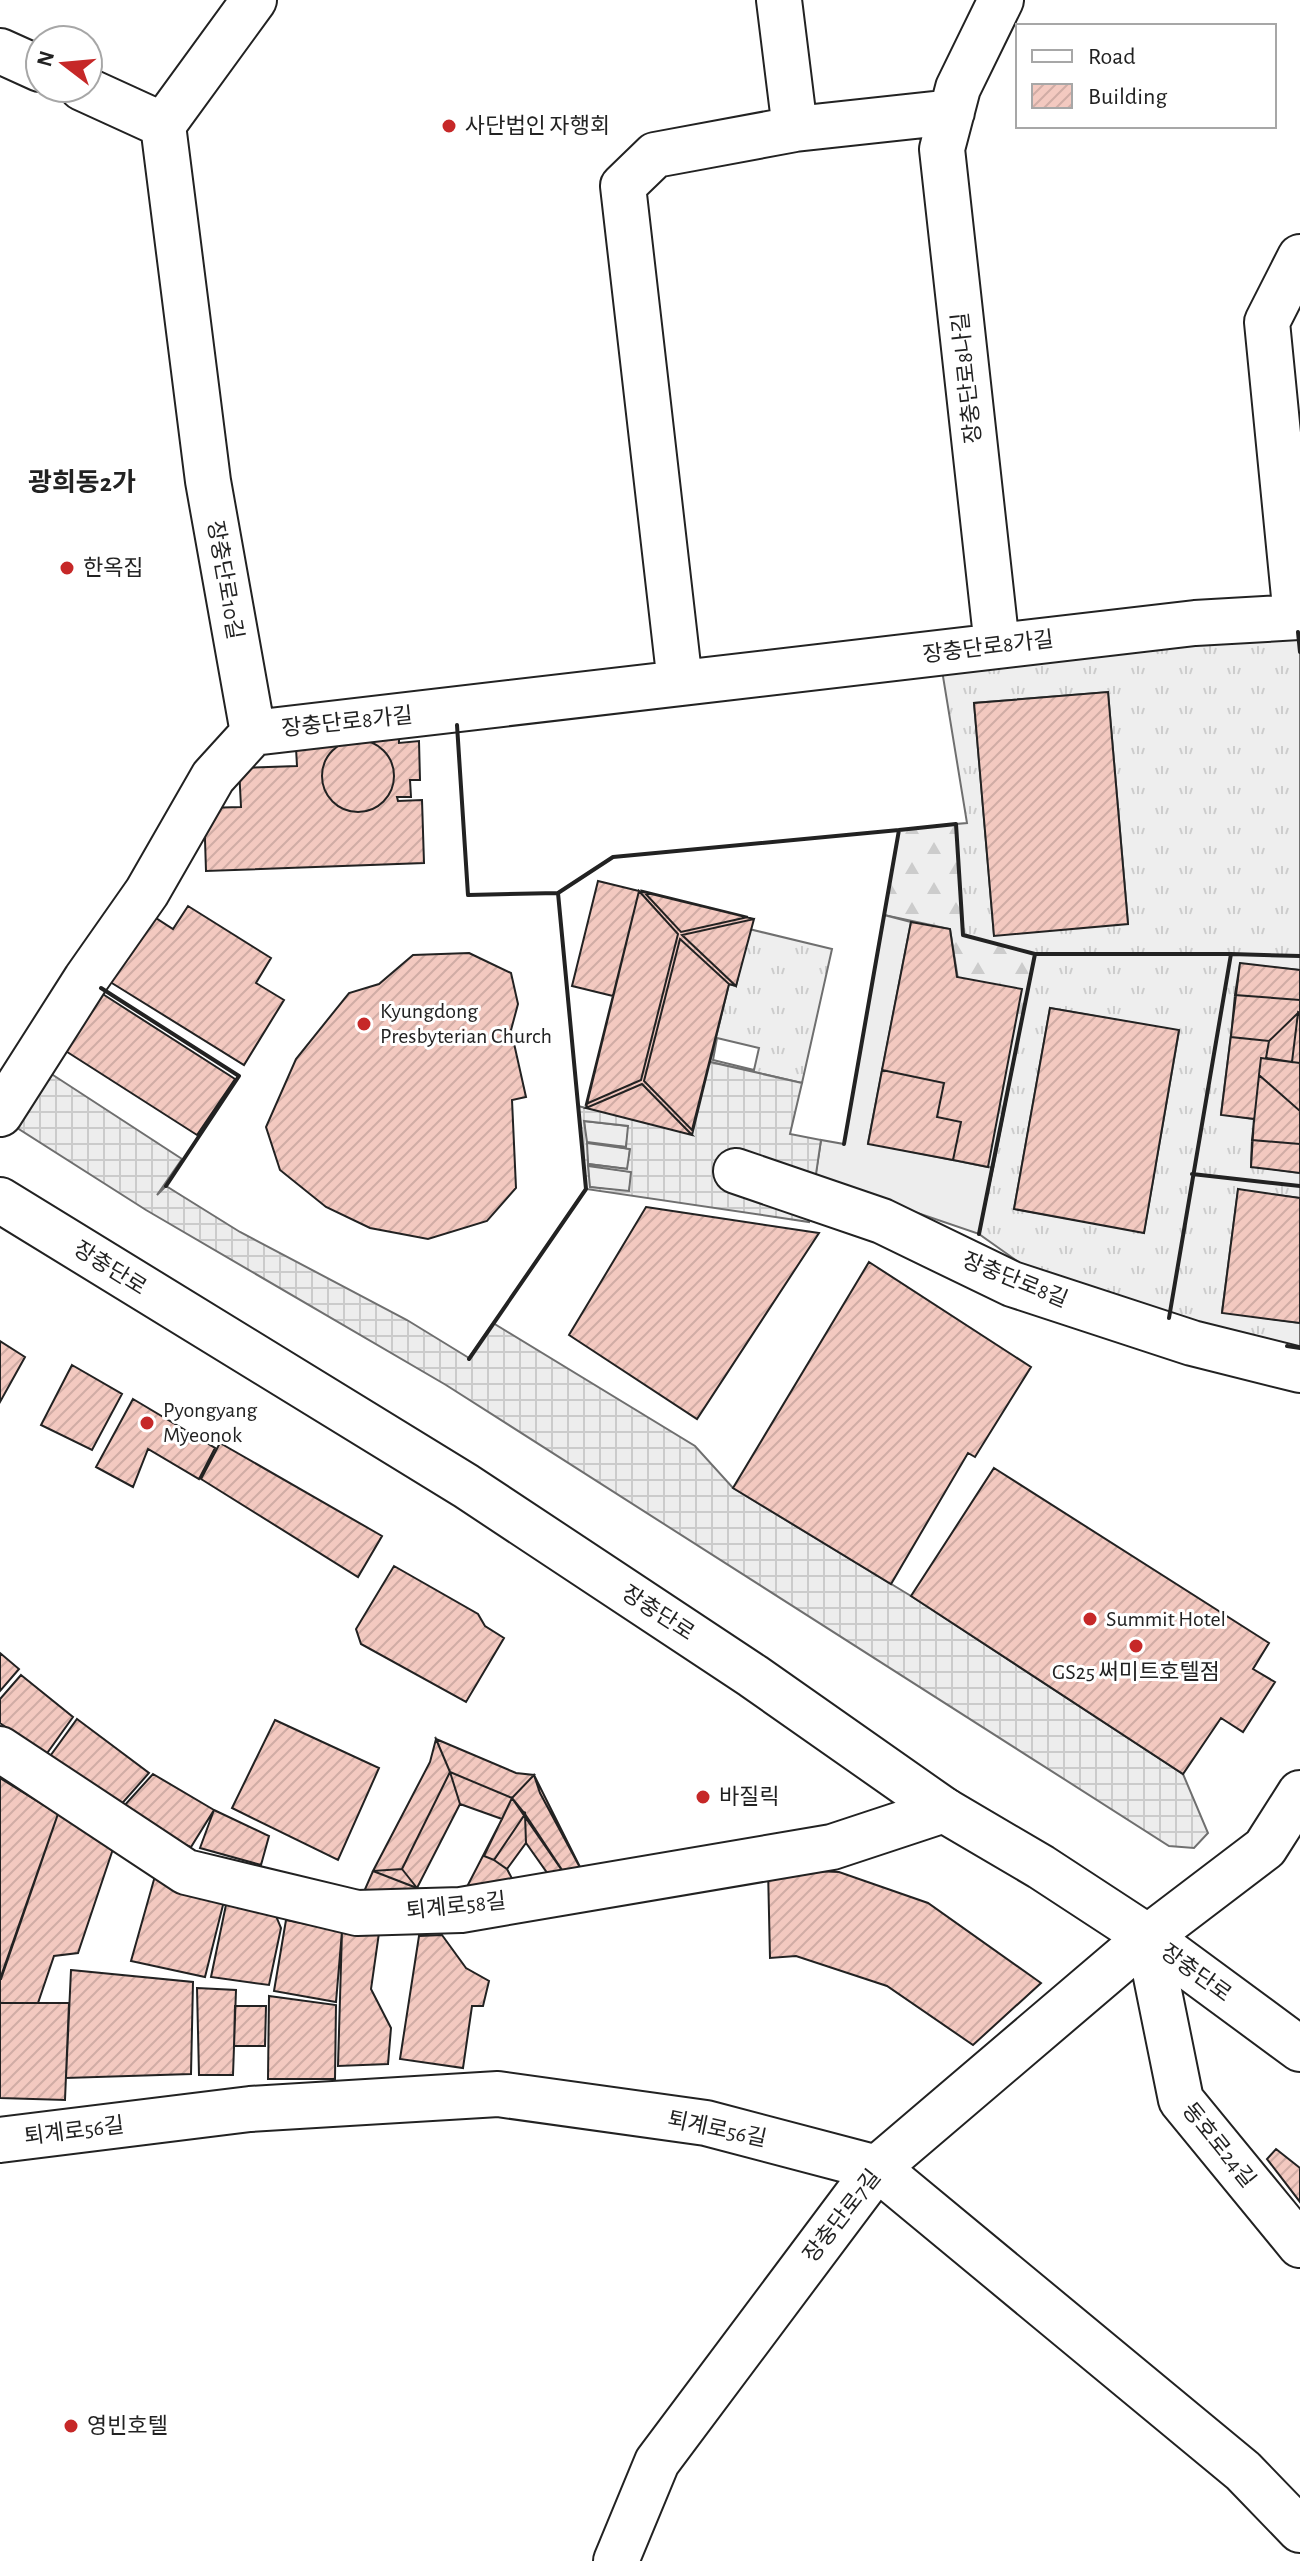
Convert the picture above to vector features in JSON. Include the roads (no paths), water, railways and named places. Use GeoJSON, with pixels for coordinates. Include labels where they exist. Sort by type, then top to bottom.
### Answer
{"type":"FeatureCollection","features":[{"type":"Feature","properties":{"kind":"street"},"geometry":{"type":"LineString","coordinates":[[104,98],[163,125],[254,0]]}},
{"type":"Feature","properties":{"kind":"street"},"geometry":{"type":"LineString","coordinates":[[779,0],[795,129]]}},
{"type":"Feature","properties":{"kind":"street","name":"장충단로8나길"},"geometry":{"type":"LineString","coordinates":[[997,646],[942,149],[958,88],[1001,0]]}},
{"type":"Feature","properties":{"kind":"street"},"geometry":{"type":"LineString","coordinates":[[0,51],[24,62]]}},
{"type":"Feature","properties":{"kind":"street"},"geometry":{"type":"LineString","coordinates":[[680,683],[623,186],[655,155],[795,129],[952,112]]}},
{"type":"Feature","properties":{"kind":"street","name":"장충단로10길"},"geometry":{"type":"LineString","coordinates":[[163,125],[208,481],[253,733]]}},
{"type":"Feature","properties":{"kind":"street","name":"장충단로8가길"},"geometry":{"type":"LineString","coordinates":[[253,733],[1195,623],[1298,617],[1267,322],[1300,257]]}},
{"type":"Feature","properties":{"kind":"street"},"geometry":{"type":"LineString","coordinates":[[0,1114],[86,979],[147,892],[213,777],[253,733]]}},
{"type":"Feature","properties":{"kind":"street","name":"장충단로8길"},"geometry":{"type":"LineString","coordinates":[[736,1171],[882,1221],[1012,1284],[1192,1343],[1300,1370]]}},
{"type":"Feature","properties":{"kind":"street","name":"장충단로"},"geometry":{"type":"LineString","coordinates":[[0,1200],[466,1486],[753,1676],[944,1810],[1041,1867],[1148,1937],[1300,2049]]}},
{"type":"Feature","properties":{"kind":"street","name":"퇴계로58길"},"geometry":{"type":"LineString","coordinates":[[0,1749],[186,1872],[357,1913],[461,1910],[832,1847],[944,1810]]}},
{"type":"Feature","properties":{"kind":"street"},"geometry":{"type":"LineString","coordinates":[[1148,1937],[1265,1848],[1300,1793]]}},
{"type":"Feature","properties":{"kind":"street","name":"장충단로7길"},"geometry":{"type":"LineString","coordinates":[[616,2561],[657,2462],[877,2168],[1148,1937]]}},
{"type":"Feature","properties":{"kind":"street","name":"동호로24길"},"geometry":{"type":"LineString","coordinates":[[1148,1937],[1181,2100],[1300,2245]]}},
{"type":"Feature","properties":{"kind":"street","name":"퇴계로56길"},"geometry":{"type":"LineString","coordinates":[[0,2140],[250,2109],[498,2094],[706,2123],[877,2168],[1243,2471],[1300,2530]]}},
{"type":"Feature","properties":{"kind":"place","name":"사단법인 자행회"},"geometry":{"type":"Point","coordinates":[449,126]}},
{"type":"Feature","properties":{"kind":"place","name":"한옥집"},"geometry":{"type":"Point","coordinates":[67,568]}},
{"type":"Feature","properties":{"kind":"place","name":"Kyungdong Presbyterian Church"},"geometry":{"type":"Point","coordinates":[364,1024]}},
{"type":"Feature","properties":{"kind":"place","name":"Pyongyang Myeonok"},"geometry":{"type":"Point","coordinates":[147,1423]}},
{"type":"Feature","properties":{"kind":"place","name":"Summit Hotel"},"geometry":{"type":"Point","coordinates":[1090,1619]}},
{"type":"Feature","properties":{"kind":"place","name":"GS25 써미트호텔점"},"geometry":{"type":"Point","coordinates":[1136,1646]}},
{"type":"Feature","properties":{"kind":"place","name":"바질릭"},"geometry":{"type":"Point","coordinates":[703,1797]}},
{"type":"Feature","properties":{"kind":"place","name":"영빈호텔"},"geometry":{"type":"Point","coordinates":[71,2426]}},
{"type":"Feature","properties":{"kind":"district","name":"광희동2가"},"geometry":{"type":"Point","coordinates":[82,483]}}]}
